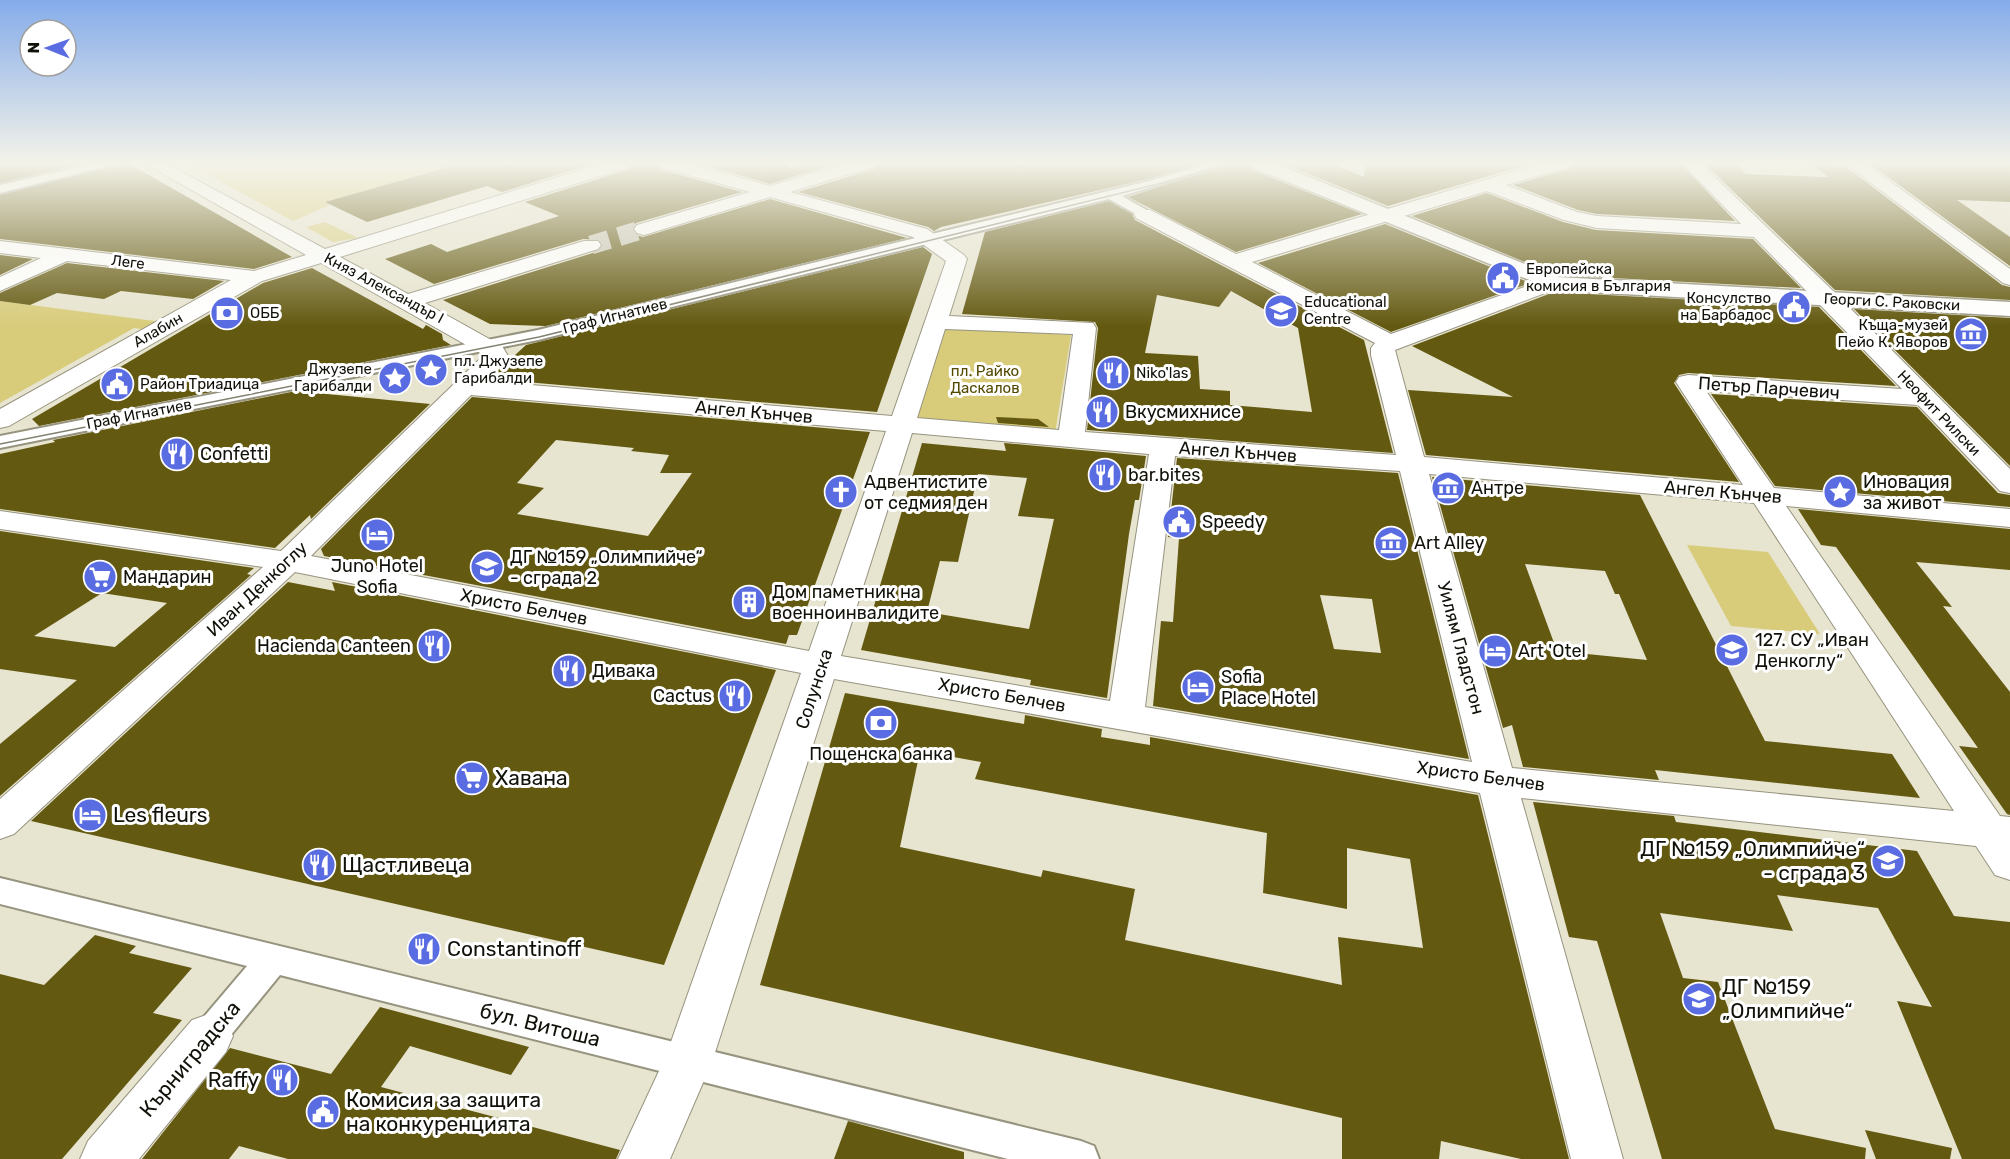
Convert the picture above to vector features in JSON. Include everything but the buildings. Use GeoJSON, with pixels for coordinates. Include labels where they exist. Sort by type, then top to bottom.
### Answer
{"type":"FeatureCollection","features":[{"type":"Feature","properties":{"kind":"street","name":"Княз Александър I"},"geometry":{"type":"LineString","coordinates":[[252,217],[488,346]]}},
{"type":"Feature","properties":{"kind":"street","name":"Алабин"},"geometry":{"type":"LineString","coordinates":[[0,420],[233,288],[255,278],[449,217]]}},
{"type":"Feature","properties":{"kind":"street"},"geometry":{"type":"LineString","coordinates":[[644,229],[684,217]]}},
{"type":"Feature","properties":{"kind":"street"},"geometry":{"type":"LineString","coordinates":[[857,217],[924,236]]}},
{"type":"Feature","properties":{"kind":"street","name":"Граф Игнатиев"},"geometry":{"type":"LineString","coordinates":[[0,442],[488,346],[924,236],[1008,217]]}},
{"type":"Feature","properties":{"kind":"street"},"geometry":{"type":"LineString","coordinates":[[1149,217],[1390,342],[1554,283]]}},
{"type":"Feature","properties":{"kind":"street"},"geometry":{"type":"LineString","coordinates":[[1234,261],[1377,217]]}},
{"type":"Feature","properties":{"kind":"street","name":"Георги С. Раковски"},"geometry":{"type":"LineString","coordinates":[[1389,217],[1554,283],[2010,309]]}},
{"type":"Feature","properties":{"kind":"street"},"geometry":{"type":"LineString","coordinates":[[1576,217],[1597,222],[1759,231]]}},
{"type":"Feature","properties":{"kind":"street","name":"Неофит Рилски"},"geometry":{"type":"LineString","coordinates":[[1745,217],[2010,485]]}},
{"type":"Feature","properties":{"kind":"street"},"geometry":{"type":"LineString","coordinates":[[1926,217],[2010,279]]}},
{"type":"Feature","properties":{"kind":"street","name":"Солунска"},"geometry":{"type":"LineString","coordinates":[[644,1159],[688,1062],[957,259],[924,236]]}},
{"type":"Feature","properties":{"kind":"street"},"geometry":{"type":"LineString","coordinates":[[408,301],[591,245]]}},
{"type":"Feature","properties":{"kind":"street","name":"Леге"},"geometry":{"type":"LineString","coordinates":[[0,247],[255,278]]}},
{"type":"Feature","properties":{"kind":"street"},"geometry":{"type":"LineString","coordinates":[[0,285],[66,255]]}},
{"type":"Feature","properties":{"kind":"street"},"geometry":{"type":"LineString","coordinates":[[937,322],[1085,328],[1071,439]]}},
{"type":"Feature","properties":{"kind":"street","name":"Уилям Гладстон"},"geometry":{"type":"LineString","coordinates":[[1390,342],[1383,348],[1383,355],[1597,1159]]}},
{"type":"Feature","properties":{"kind":"street","name":"Иван Денкоглу"},"geometry":{"type":"LineString","coordinates":[[0,824],[288,561],[466,387],[496,356],[495,351],[488,346]]}},
{"type":"Feature","properties":{"kind":"street","name":"Петър Парчевич"},"geometry":{"type":"LineString","coordinates":[[1925,398],[1688,382],[2003,843]]}},
{"type":"Feature","properties":{"kind":"street","name":"Ангел Кънчев"},"geometry":{"type":"LineString","coordinates":[[466,387],[1162,447],[1413,464],[2010,518]]}},
{"type":"Feature","properties":{"kind":"street"},"geometry":{"type":"LineString","coordinates":[[1126,716],[1162,447]]}},
{"type":"Feature","properties":{"kind":"street","name":"Христо Белчев"},"geometry":{"type":"LineString","coordinates":[[0,520],[288,561],[822,665],[1497,781],[2003,843]]}},
{"type":"Feature","properties":{"kind":"street","name":"бул. Витоша"},"geometry":{"type":"LineString","coordinates":[[0,891],[1081,1159]]}},
{"type":"Feature","properties":{"kind":"street","name":"Кърниградска"},"geometry":{"type":"LineString","coordinates":[[106,1159],[274,958]]}},
{"type":"Feature","properties":{"kind":"green space"},"geometry":{"type":"Polygon","coordinates":[[[286,217],[302,217],[293,221],[286,217]]]}},
{"type":"Feature","properties":{"kind":"green space"},"geometry":{"type":"Polygon","coordinates":[[[325,222],[358,238],[333,242],[306,227],[325,222]]]}},
{"type":"Feature","properties":{"kind":"green space"},"geometry":{"type":"Polygon","coordinates":[[[0,301],[162,322],[148,330],[134,328],[0,403],[0,301]]]}},
{"type":"Feature","properties":{"kind":"green space","name":"пл. Райко Даскалов"},"geometry":{"type":"Polygon","coordinates":[[[946,328],[1071,335],[1055,433],[911,424],[946,328]]]}},
{"type":"Feature","properties":{"kind":"green space"},"geometry":{"type":"Polygon","coordinates":[[[1687,545],[1768,552],[1820,634],[1731,626],[1687,545]]]}},
{"type":"Feature","properties":{"kind":"tunnel"},"geometry":{"type":"LineString","coordinates":[[591,245],[644,229]]}},
{"type":"Feature","properties":{"kind":"tram line"},"geometry":{"type":"LineString","coordinates":[[0,444],[539,337],[1024,217]]}},
{"type":"Feature","properties":{"kind":"place","name":"Европейска комисия в България"},"geometry":{"type":"Point","coordinates":[1503,278]}},
{"type":"Feature","properties":{"kind":"place","name":"Консулство на Барбадос"},"geometry":{"type":"Point","coordinates":[1794,307]}},
{"type":"Feature","properties":{"kind":"place","name":"Educational Centre"},"geometry":{"type":"Point","coordinates":[1281,311]}},
{"type":"Feature","properties":{"kind":"place","name":"ОББ"},"geometry":{"type":"Point","coordinates":[227,313]}},
{"type":"Feature","properties":{"kind":"place","name":"Къща-музей Пейо К. Яворов"},"geometry":{"type":"Point","coordinates":[1971,334]}},
{"type":"Feature","properties":{"kind":"place","name":"пл. Джузепе Гарибалди"},"geometry":{"type":"Point","coordinates":[431,370]}},
{"type":"Feature","properties":{"kind":"place","name":"Niko'las"},"geometry":{"type":"Point","coordinates":[1113,373]}},
{"type":"Feature","properties":{"kind":"place","name":"Джузепе Гарибалди"},"geometry":{"type":"Point","coordinates":[395,378]}},
{"type":"Feature","properties":{"kind":"place","name":"Район Триадица"},"geometry":{"type":"Point","coordinates":[117,384]}},
{"type":"Feature","properties":{"kind":"place","name":"Вкусмихнисе"},"geometry":{"type":"Point","coordinates":[1102,412]}},
{"type":"Feature","properties":{"kind":"place","name":"Confetti"},"geometry":{"type":"Point","coordinates":[177,454]}},
{"type":"Feature","properties":{"kind":"place","name":"bar.bites"},"geometry":{"type":"Point","coordinates":[1105,475]}},
{"type":"Feature","properties":{"kind":"place","name":"Антре"},"geometry":{"type":"Point","coordinates":[1448,488]}},
{"type":"Feature","properties":{"kind":"place","name":"Адвентистите от седмия ден"},"geometry":{"type":"Point","coordinates":[841,492]}},
{"type":"Feature","properties":{"kind":"place","name":"Иновация за живот"},"geometry":{"type":"Point","coordinates":[1840,492]}},
{"type":"Feature","properties":{"kind":"place","name":"Speedy"},"geometry":{"type":"Point","coordinates":[1179,522]}},
{"type":"Feature","properties":{"kind":"place","name":"Juno Hotel Sofia"},"geometry":{"type":"Point","coordinates":[377,535]}},
{"type":"Feature","properties":{"kind":"place","name":"Art Alley"},"geometry":{"type":"Point","coordinates":[1391,543]}},
{"type":"Feature","properties":{"kind":"place","name":"ДГ №159 „Олимпийче“ - сграда 2"},"geometry":{"type":"Point","coordinates":[487,567]}},
{"type":"Feature","properties":{"kind":"place","name":"Мандарин"},"geometry":{"type":"Point","coordinates":[100,577]}},
{"type":"Feature","properties":{"kind":"place","name":"Дом паметник на военноинвалидите"},"geometry":{"type":"Point","coordinates":[749,602]}},
{"type":"Feature","properties":{"kind":"place","name":"Hacienda Canteen"},"geometry":{"type":"Point","coordinates":[434,646]}},
{"type":"Feature","properties":{"kind":"place","name":"127. СУ „Иван Денкоглу“"},"geometry":{"type":"Point","coordinates":[1732,650]}},
{"type":"Feature","properties":{"kind":"place","name":"Art 'Otel"},"geometry":{"type":"Point","coordinates":[1495,651]}},
{"type":"Feature","properties":{"kind":"place","name":"Дивака"},"geometry":{"type":"Point","coordinates":[569,671]}},
{"type":"Feature","properties":{"kind":"place","name":"Sofia Place Hotel"},"geometry":{"type":"Point","coordinates":[1198,687]}},
{"type":"Feature","properties":{"kind":"place","name":"Cactus"},"geometry":{"type":"Point","coordinates":[735,696]}},
{"type":"Feature","properties":{"kind":"place","name":"Пощенска банка"},"geometry":{"type":"Point","coordinates":[881,723]}},
{"type":"Feature","properties":{"kind":"place","name":"Хавана"},"geometry":{"type":"Point","coordinates":[472,778]}},
{"type":"Feature","properties":{"kind":"place","name":"Les fleurs"},"geometry":{"type":"Point","coordinates":[90,815]}},
{"type":"Feature","properties":{"kind":"place","name":"ДГ №159 „Олимпийче“ - сграда 3"},"geometry":{"type":"Point","coordinates":[1888,861]}},
{"type":"Feature","properties":{"kind":"place","name":"Щастливеца"},"geometry":{"type":"Point","coordinates":[319,865]}},
{"type":"Feature","properties":{"kind":"place","name":"Constantinoff"},"geometry":{"type":"Point","coordinates":[424,949]}},
{"type":"Feature","properties":{"kind":"place","name":"ДГ №159 „Олимпийче“"},"geometry":{"type":"Point","coordinates":[1699,999]}},
{"type":"Feature","properties":{"kind":"place","name":"Raffy"},"geometry":{"type":"Point","coordinates":[282,1080]}},
{"type":"Feature","properties":{"kind":"place","name":"Комисия за защита на конкуренцията"},"geometry":{"type":"Point","coordinates":[323,1112]}}]}
